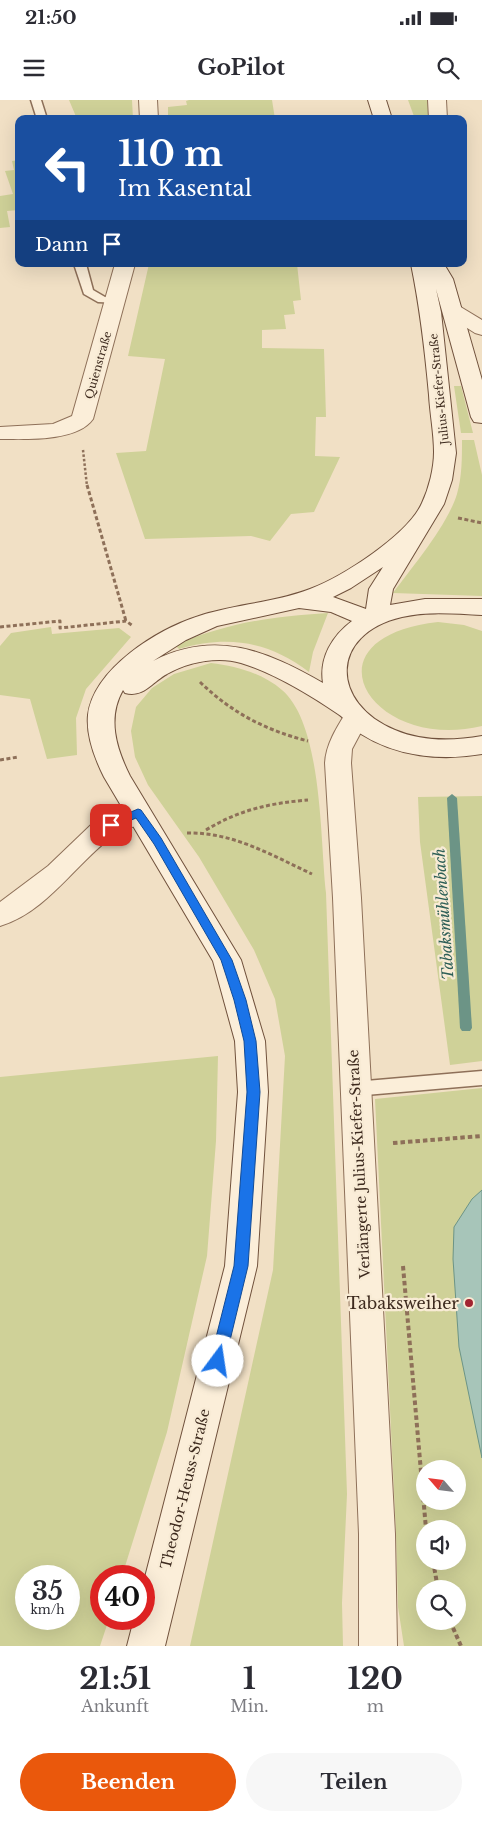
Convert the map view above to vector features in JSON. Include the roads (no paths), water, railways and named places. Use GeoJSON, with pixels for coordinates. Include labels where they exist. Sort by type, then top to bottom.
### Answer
{"type":"FeatureCollection","features":[{"type":"Feature","properties":{"kind":"street"},"geometry":{"type":"LineString","coordinates":[[148,100],[149,115]]}},
{"type":"Feature","properties":{"kind":"street"},"geometry":{"type":"LineString","coordinates":[[377,100],[383,115]]}},
{"type":"Feature","properties":{"kind":"street"},"geometry":{"type":"LineString","coordinates":[[437,100],[438,115]]}},
{"type":"Feature","properties":{"kind":"street","name":"Quienstraße"},"geometry":{"type":"LineString","coordinates":[[0,433],[36,432],[69,428],[82,418],[124,267]]}},
{"type":"Feature","properties":{"kind":"street","name":"Julius-Kiefer-Straße"},"geometry":{"type":"LineString","coordinates":[[373,620],[382,589],[403,557],[416,530],[433,504],[441,480],[445,452],[431,312],[422,267]]}},
{"type":"Feature","properties":{"kind":"street","name":"Julius-Kiefer-Straße"},"geometry":{"type":"LineString","coordinates":[[437,267],[443,279],[482,418]]}},
{"type":"Feature","properties":{"kind":"street"},"geometry":{"type":"LineString","coordinates":[[452,310],[482,328]]}},
{"type":"Feature","properties":{"kind":"street","name":"Theodor-Heuss-Straße"},"geometry":{"type":"LineString","coordinates":[[146,1646],[241,1266],[253,1092],[250,1041],[240,1000],[226,960],[158,841],[138,813],[108,759],[101,714],[107,696],[118,679],[141,658],[162,643],[206,622],[294,601],[332,589],[416,530]]}},
{"type":"Feature","properties":{"kind":"street"},"geometry":{"type":"LineString","coordinates":[[294,601],[325,602],[343,606],[373,620]]}},
{"type":"Feature","properties":{"kind":"street"},"geometry":{"type":"LineString","coordinates":[[450,607],[482,614]]}},
{"type":"Feature","properties":{"kind":"street"},"geometry":{"type":"LineString","coordinates":[[352,713],[337,692],[334,675],[336,658],[344,642],[358,629],[373,620],[411,608],[482,607]]}},
{"type":"Feature","properties":{"kind":"street"},"geometry":{"type":"LineString","coordinates":[[105,741],[118,708],[142,679],[171,662],[206,653],[237,654],[261,661],[388,736],[420,746],[446,749],[482,745]]}},
{"type":"Feature","properties":{"kind":"street","name":"Verlängerte Julius-Kiefer-Straße"},"geometry":{"type":"LineString","coordinates":[[352,713],[339,749],[338,763],[347,898],[354,1089],[377,1534],[378,1646]]}},
{"type":"Feature","properties":{"kind":"street"},"geometry":{"type":"LineString","coordinates":[[0,916],[50,879],[104,829],[138,813]]}},
{"type":"Feature","properties":{"kind":"lane"},"geometry":{"type":"LineString","coordinates":[[36,100],[41,115]]}},
{"type":"Feature","properties":{"kind":"lane"},"geometry":{"type":"LineString","coordinates":[[81,267],[88,292],[102,300],[115,301]]}},
{"type":"Feature","properties":{"kind":"lane"},"geometry":{"type":"LineString","coordinates":[[354,1089],[482,1078]]}},
{"type":"Feature","properties":{"kind":"waterway","name":"Tabaksmühlenbach"},"geometry":{"type":"LineString","coordinates":[[452,798],[466,1028]]}},
{"type":"Feature","properties":{"kind":"place","name":"Tabaksweiher"},"geometry":{"type":"Point","coordinates":[469,1303]}}]}
